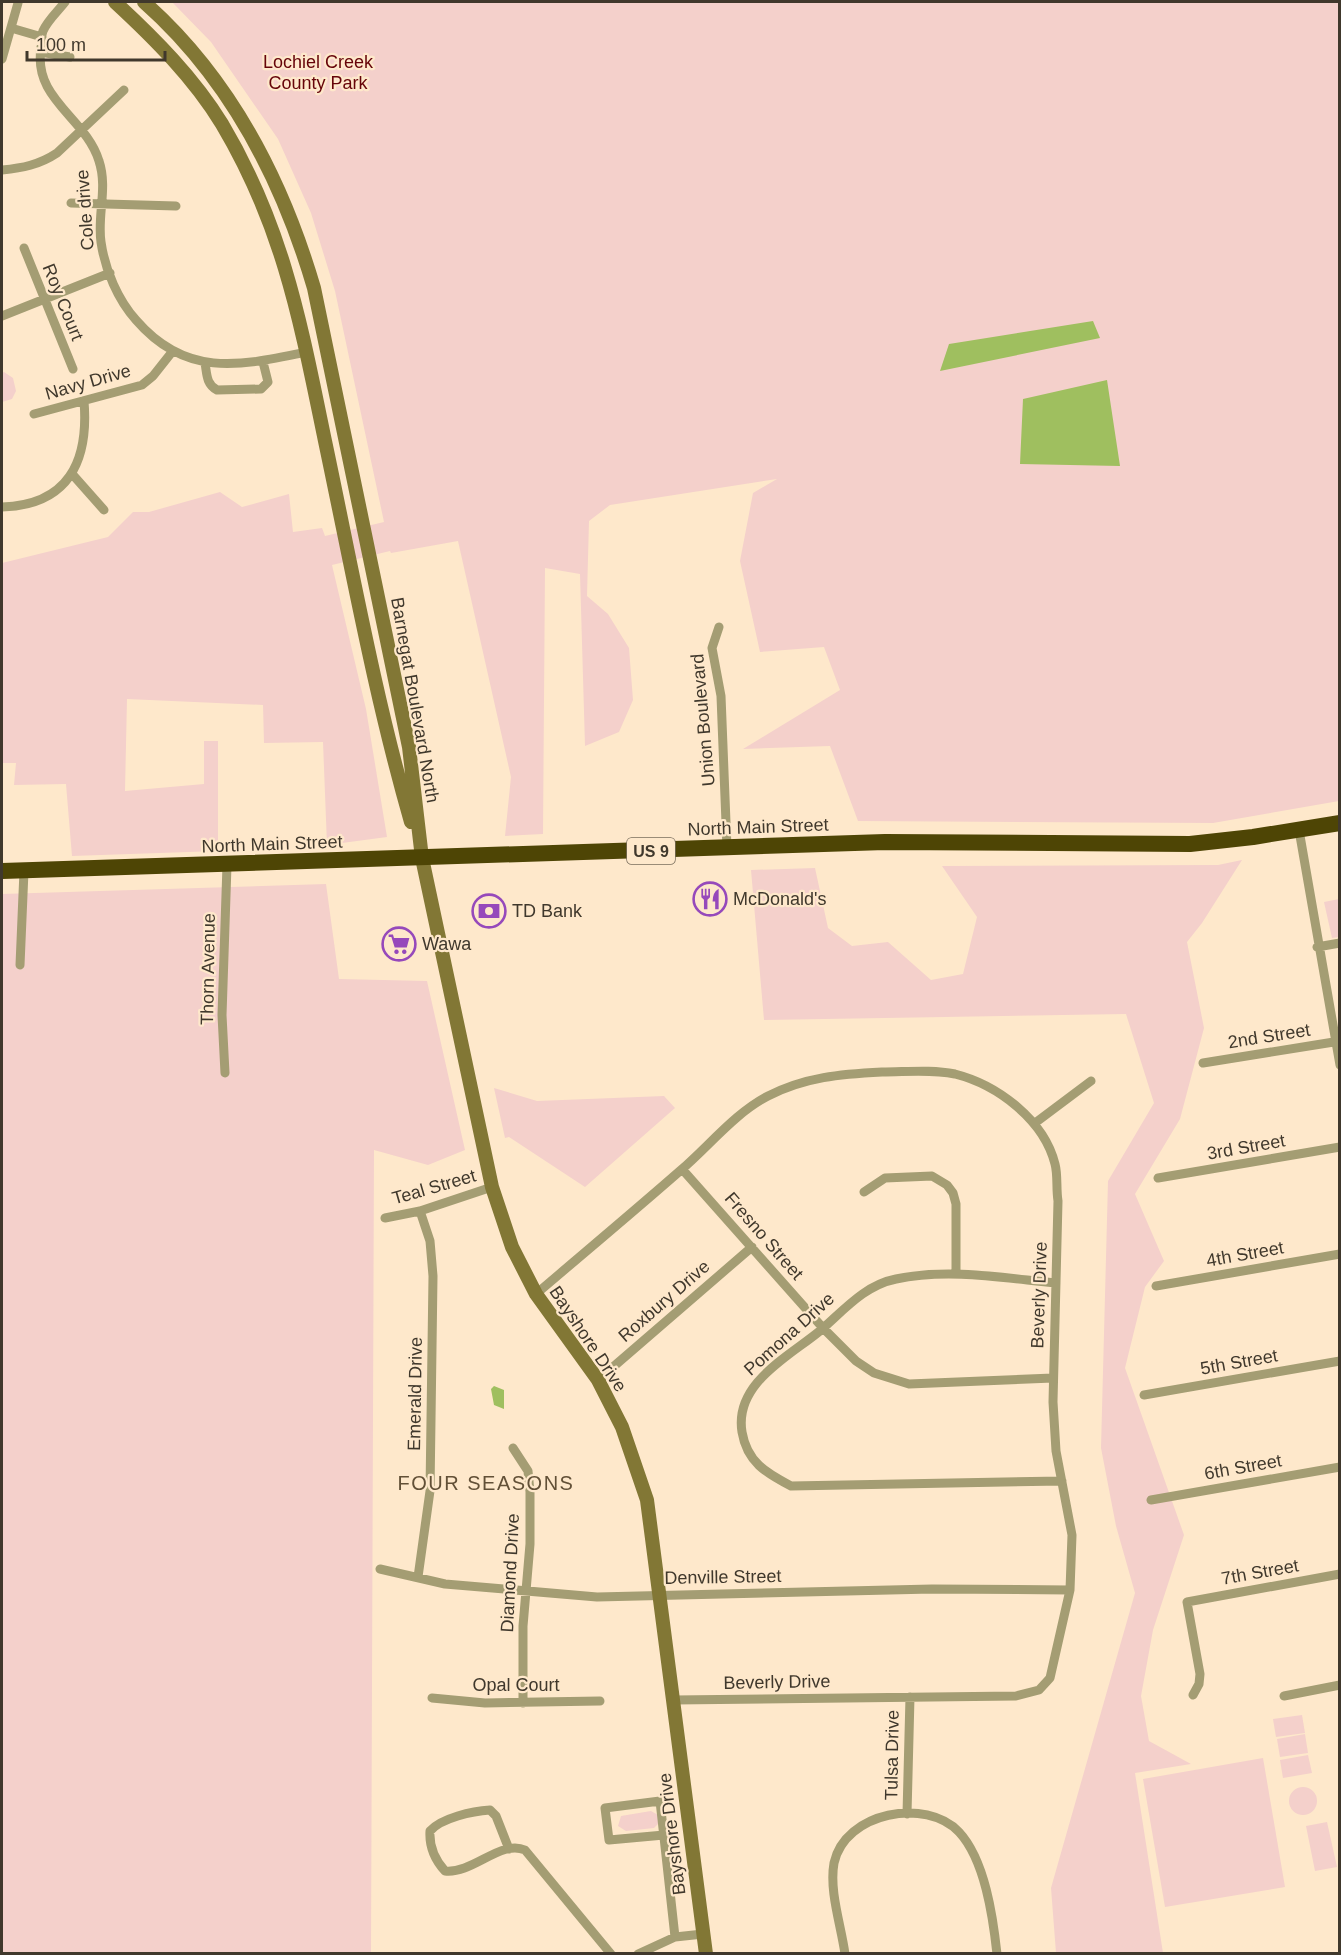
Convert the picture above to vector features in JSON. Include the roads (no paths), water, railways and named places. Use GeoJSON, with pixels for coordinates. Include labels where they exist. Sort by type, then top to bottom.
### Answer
{"type":"FeatureCollection","features":[{"type":"Feature","properties":{"kind":"highway","name":"US 9"},"geometry":{"type":"LineString","coordinates":[[1299,830],[1340,823]]}},
{"type":"Feature","properties":{"kind":"highway","name":"North Main Street"},"geometry":{"type":"LineString","coordinates":[[2,871],[885,843],[1174,845],[1299,830]]}},
{"type":"Feature","properties":{"kind":"street","name":"Cole drive"},"geometry":{"type":"LineString","coordinates":[[65,2],[43,30],[38,64],[48,91],[92,143],[99,160],[103,178],[101,241],[110,273],[129,313],[162,346],[185,358],[205,363],[263,362],[306,352]]}},
{"type":"Feature","properties":{"kind":"street","name":"Barnegat Boulevard North"},"geometry":{"type":"LineString","coordinates":[[115,2],[181,69],[220,123],[244,164],[281,249],[306,352],[385,733],[422,858]]}},
{"type":"Feature","properties":{"kind":"street","name":"Barnegat Boulevard North"},"geometry":{"type":"LineString","coordinates":[[144,2],[194,53],[229,96],[277,184],[302,247],[314,288],[361,507],[409,747],[422,858]]}},
{"type":"Feature","properties":{"kind":"street"},"geometry":{"type":"LineString","coordinates":[[2,59],[18,3]]}},
{"type":"Feature","properties":{"kind":"street"},"geometry":{"type":"LineString","coordinates":[[11,28],[42,37]]}},
{"type":"Feature","properties":{"kind":"street"},"geometry":{"type":"LineString","coordinates":[[40,52],[70,57]]}},
{"type":"Feature","properties":{"kind":"street"},"geometry":{"type":"LineString","coordinates":[[2,170],[24,168],[44,161],[57,153],[124,90]]}},
{"type":"Feature","properties":{"kind":"street"},"geometry":{"type":"LineString","coordinates":[[71,203],[176,206]]}},
{"type":"Feature","properties":{"kind":"street","name":"Roy Court"},"geometry":{"type":"LineString","coordinates":[[24,248],[73,369]]}},
{"type":"Feature","properties":{"kind":"street"},"geometry":{"type":"LineString","coordinates":[[2,316],[110,273]]}},
{"type":"Feature","properties":{"kind":"street","name":"Navy Drive"},"geometry":{"type":"LineString","coordinates":[[34,414],[142,385],[153,376],[172,352]]}},
{"type":"Feature","properties":{"kind":"street"},"geometry":{"type":"LineString","coordinates":[[205,363],[207,380],[210,386],[217,390],[261,389],[268,382],[263,362]]}},
{"type":"Feature","properties":{"kind":"street"},"geometry":{"type":"LineString","coordinates":[[2,507],[21,507],[53,493],[73,476],[80,460],[86,432],[84,401]]}},
{"type":"Feature","properties":{"kind":"street"},"geometry":{"type":"LineString","coordinates":[[73,476],[104,510]]}},
{"type":"Feature","properties":{"kind":"street","name":"Union Boulevard"},"geometry":{"type":"LineString","coordinates":[[718,627],[712,648],[721,696],[727,848]]}},
{"type":"Feature","properties":{"kind":"street"},"geometry":{"type":"LineString","coordinates":[[1299,830],[1317,947],[1340,1065]]}},
{"type":"Feature","properties":{"kind":"street","name":"Bayshore Drive"},"geometry":{"type":"LineString","coordinates":[[422,858],[492,1188],[512,1248],[536,1294],[598,1380],[622,1426],[641,1477],[652,1530],[661,1593],[706,1953]]}},
{"type":"Feature","properties":{"kind":"street","name":"Thorn Avenue"},"geometry":{"type":"LineString","coordinates":[[225,1073],[222,1015],[227,865]]}},
{"type":"Feature","properties":{"kind":"street"},"geometry":{"type":"LineString","coordinates":[[20,965],[24,871]]}},
{"type":"Feature","properties":{"kind":"street"},"geometry":{"type":"LineString","coordinates":[[1317,947],[1340,943]]}},
{"type":"Feature","properties":{"kind":"street","name":"2nd Street"},"geometry":{"type":"LineString","coordinates":[[1203,1063],[1337,1042]]}},
{"type":"Feature","properties":{"kind":"street","name":"Beverly Drive"},"geometry":{"type":"LineString","coordinates":[[536,1294],[745,1112],[766,1097],[802,1080],[833,1075],[933,1071],[955,1074],[984,1084],[1008,1099],[1035,1123],[1056,1165],[1054,1428],[1072,1535],[1070,1590],[1050,1678],[1039,1690],[1016,1696],[674,1701]]}},
{"type":"Feature","properties":{"kind":"street"},"geometry":{"type":"LineString","coordinates":[[1035,1123],[1091,1081]]}},
{"type":"Feature","properties":{"kind":"street","name":"3rd Street"},"geometry":{"type":"LineString","coordinates":[[1158,1178],[1340,1147]]}},
{"type":"Feature","properties":{"kind":"street","name":"Fresno Street"},"geometry":{"type":"LineString","coordinates":[[682,1169],[823,1328],[856,1361],[890,1380],[909,1384],[1053,1378]]}},
{"type":"Feature","properties":{"kind":"street"},"geometry":{"type":"LineString","coordinates":[[864,1192],[885,1178],[932,1176],[948,1185],[956,1204],[956,1274]]}},
{"type":"Feature","properties":{"kind":"street","name":"Teal Street"},"geometry":{"type":"LineString","coordinates":[[385,1218],[420,1211],[492,1188]]}},
{"type":"Feature","properties":{"kind":"street","name":"Emerald Drive"},"geometry":{"type":"LineString","coordinates":[[418,1577],[430,1491],[433,1276],[429,1241],[420,1211]]}},
{"type":"Feature","properties":{"kind":"street","name":"Roxbury Drive"},"geometry":{"type":"LineString","coordinates":[[598,1380],[752,1247]]}},
{"type":"Feature","properties":{"kind":"street","name":"4th Street"},"geometry":{"type":"LineString","coordinates":[[1156,1286],[1340,1254]]}},
{"type":"Feature","properties":{"kind":"street","name":"Pomona Drive"},"geometry":{"type":"LineString","coordinates":[[1056,1282],[956,1274],[896,1278],[884,1282],[849,1303],[823,1328],[765,1374],[745,1401],[740,1419],[746,1450],[756,1465],[769,1475],[791,1486],[1062,1481]]}},
{"type":"Feature","properties":{"kind":"street","name":"5th Street"},"geometry":{"type":"LineString","coordinates":[[1144,1395],[1340,1360]]}},
{"type":"Feature","properties":{"kind":"street","name":"Diamond Drive"},"geometry":{"type":"LineString","coordinates":[[513,1448],[528,1471],[530,1492],[523,1703]]}},
{"type":"Feature","properties":{"kind":"street","name":"6th Street"},"geometry":{"type":"LineString","coordinates":[[1151,1500],[1340,1467]]}},
{"type":"Feature","properties":{"kind":"street","name":"Denville Street"},"geometry":{"type":"LineString","coordinates":[[380,1569],[445,1584],[597,1597],[661,1593],[932,1589],[1070,1590]]}},
{"type":"Feature","properties":{"kind":"street","name":"7th Street"},"geometry":{"type":"LineString","coordinates":[[1192,1695],[1199,1684],[1200,1674],[1187,1602],[1340,1574]]}},
{"type":"Feature","properties":{"kind":"street"},"geometry":{"type":"LineString","coordinates":[[1284,1696],[1340,1685]]}},
{"type":"Feature","properties":{"kind":"street","name":"Tulsa Drive"},"geometry":{"type":"LineString","coordinates":[[907,1814],[910,1697]]}},
{"type":"Feature","properties":{"kind":"street","name":"Opal Court"},"geometry":{"type":"LineString","coordinates":[[432,1698],[485,1703],[600,1701]]}},
{"type":"Feature","properties":{"kind":"street"},"geometry":{"type":"LineString","coordinates":[[663,1834],[609,1840],[605,1808],[660,1801],[675,1937]]}},
{"type":"Feature","properties":{"kind":"street"},"geometry":{"type":"LineString","coordinates":[[509,1849],[496,1816],[490,1810],[449,1821],[434,1827],[430,1832],[437,1863],[445,1871],[463,1870],[509,1849],[525,1850],[611,1953]]}},
{"type":"Feature","properties":{"kind":"street","name":"Tulsa Drive"},"geometry":{"type":"LineString","coordinates":[[845,1953],[833,1881],[834,1862],[840,1846],[862,1825],[875,1817],[907,1814],[942,1819],[958,1831],[978,1858],[997,1953]]}},
{"type":"Feature","properties":{"kind":"street"},"geometry":{"type":"LineString","coordinates":[[638,1953],[675,1937],[703,1934]]}},
{"type":"Feature","properties":{"kind":"place","name":"McDonald's"},"geometry":{"type":"Point","coordinates":[710,899]}},
{"type":"Feature","properties":{"kind":"place","name":"TD Bank"},"geometry":{"type":"Point","coordinates":[489,911]}},
{"type":"Feature","properties":{"kind":"place","name":"Wawa"},"geometry":{"type":"Point","coordinates":[399,944]}},
{"type":"Feature","properties":{"kind":"district","name":"FOUR SEASONS"},"geometry":{"type":"Point","coordinates":[486,1483]}},
{"type":"Feature","properties":{"kind":"park label","name":"Lochiel Creek County Park"},"geometry":{"type":"Point","coordinates":[318,72]}}]}
